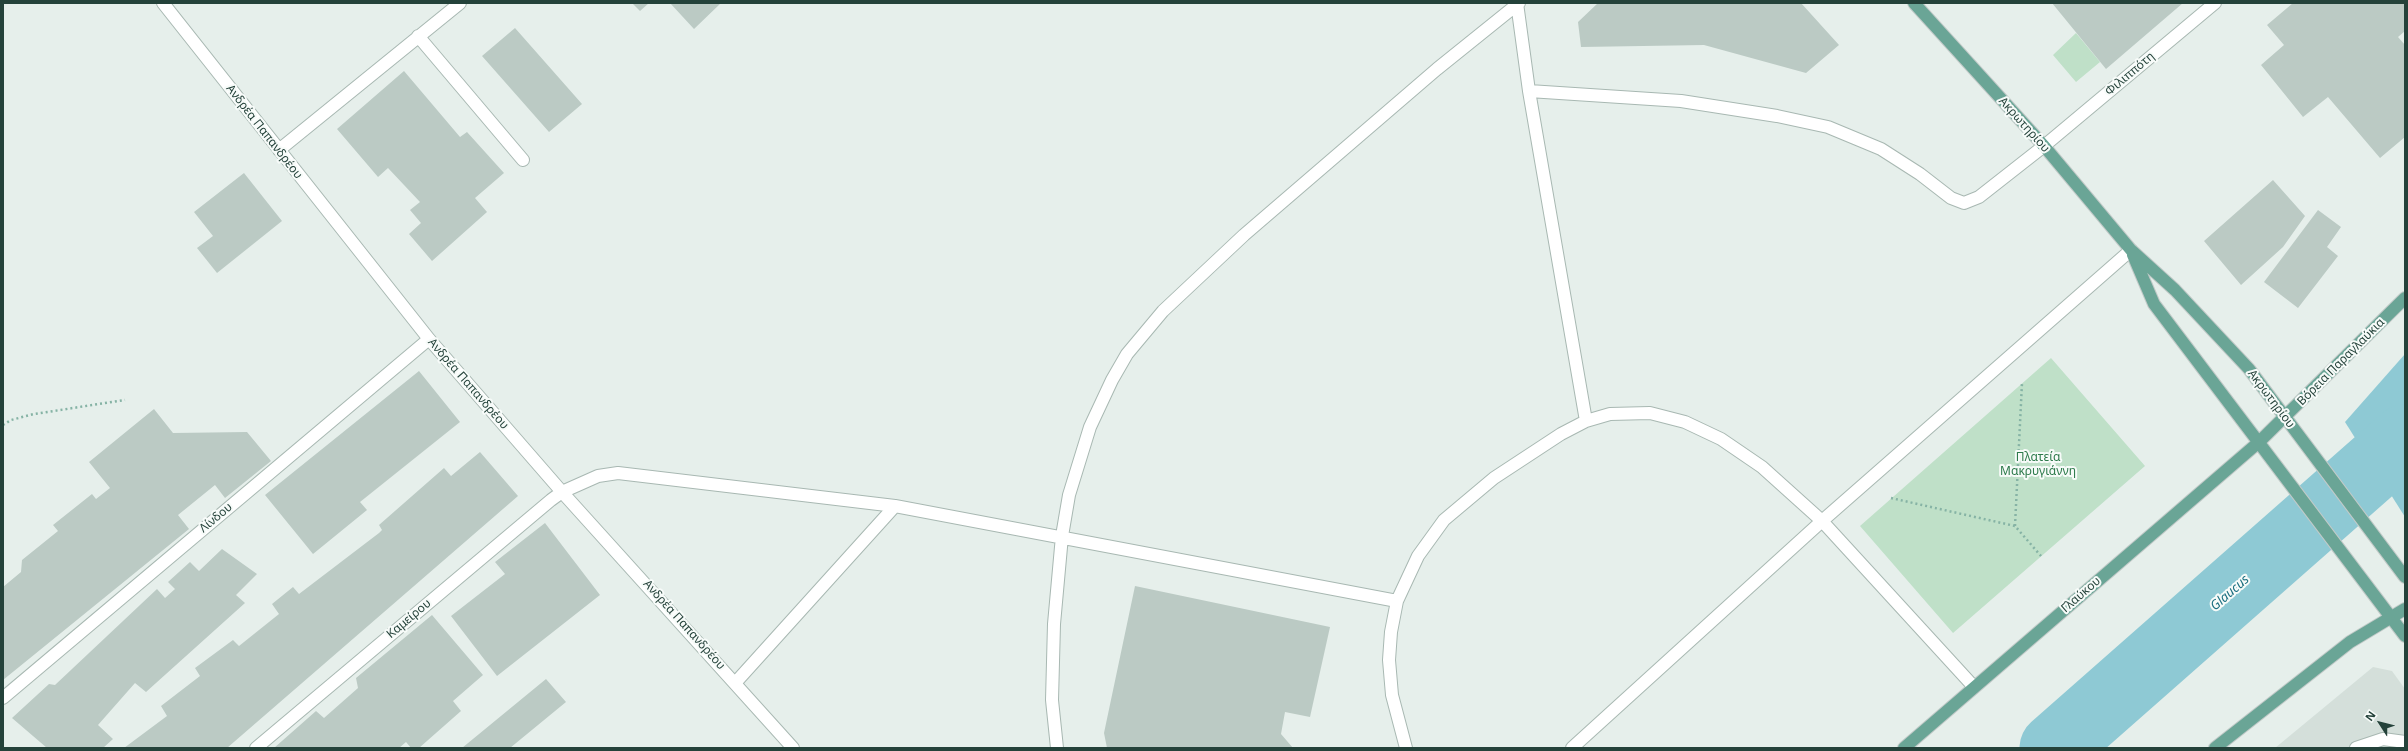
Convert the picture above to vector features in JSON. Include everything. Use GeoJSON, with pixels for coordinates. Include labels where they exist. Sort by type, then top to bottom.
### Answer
{"type":"FeatureCollection","features":[{"type":"Feature","properties":{"kind":"main road","name":"Ακρωτηρίου"},"geometry":{"type":"LineString","coordinates":[[1914,3],[2044,146],[2131,250],[2175,290],[2249,369],[2405,577]]}},
{"type":"Feature","properties":{"kind":"main road","name":"Ακρωτηρίου"},"geometry":{"type":"LineString","coordinates":[[2131,250],[2154,304],[2278,466],[2405,636]]}},
{"type":"Feature","properties":{"kind":"main road","name":"Βόρεια Παραγλαύκια"},"geometry":{"type":"LineString","coordinates":[[2259,442],[2405,298]]}},
{"type":"Feature","properties":{"kind":"main road","name":"Γλαύκου"},"geometry":{"type":"LineString","coordinates":[[1904,748],[2259,442]]}},
{"type":"Feature","properties":{"kind":"main road"},"geometry":{"type":"LineString","coordinates":[[2215,748],[2331,656],[2405,609]]}},
{"type":"Feature","properties":{"kind":"street","name":"Ανδρέα Παπανδρέου"},"geometry":{"type":"LineString","coordinates":[[163,3],[428,339],[562,492],[736,682],[793,748]]}},
{"type":"Feature","properties":{"kind":"street","name":"Φιλιππότη"},"geometry":{"type":"LineString","coordinates":[[1529,91],[1681,100],[1750,111],[1828,127],[1881,149],[1920,174],[1951,198],[1964,203],[1979,197],[2044,146],[2216,3]]}},
{"type":"Feature","properties":{"kind":"street"},"geometry":{"type":"LineString","coordinates":[[1518,4],[1529,91],[1586,421]]}},
{"type":"Feature","properties":{"kind":"street"},"geometry":{"type":"LineString","coordinates":[[1057,748],[1052,700],[1053,664],[1062,536],[1069,495],[1090,427],[1112,380],[1127,354],[1147,328],[1250,230],[1402,98],[1518,4]]}},
{"type":"Feature","properties":{"kind":"street"},"geometry":{"type":"LineString","coordinates":[[278,150],[418,36],[453,5]]}},
{"type":"Feature","properties":{"kind":"street"},"geometry":{"type":"LineString","coordinates":[[418,36],[523,160]]}},
{"type":"Feature","properties":{"kind":"street"},"geometry":{"type":"LineString","coordinates":[[1572,748],[1822,521],[2131,250]]}},
{"type":"Feature","properties":{"kind":"street","name":"Λίνδου"},"geometry":{"type":"LineString","coordinates":[[3,698],[428,339]]}},
{"type":"Feature","properties":{"kind":"street"},"geometry":{"type":"LineString","coordinates":[[1406,748],[1392,695],[1389,660],[1391,632],[1397,601],[1418,556],[1430,538],[1460,504],[1517,462],[1586,421],[1610,414],[1650,413],[1685,422],[1721,439],[1752,459],[1780,481],[1822,521],[1974,687]]}},
{"type":"Feature","properties":{"kind":"street","name":"Καμείρου"},"geometry":{"type":"LineString","coordinates":[[256,748],[562,492],[598,476],[618,473],[895,506],[1062,536],[1397,601]]}},
{"type":"Feature","properties":{"kind":"street"},"geometry":{"type":"LineString","coordinates":[[736,682],[895,506]]}},
{"type":"Feature","properties":{"kind":"street"},"geometry":{"type":"LineString","coordinates":[[2356,748],[2383,739],[2405,742]]}},
{"type":"Feature","properties":{"kind":"path"},"geometry":{"type":"LineString","coordinates":[[2015,526],[2022,383]]}},
{"type":"Feature","properties":{"kind":"path"},"geometry":{"type":"LineString","coordinates":[[3,425],[11,420],[34,414],[125,400]]}},
{"type":"Feature","properties":{"kind":"path"},"geometry":{"type":"LineString","coordinates":[[1891,498],[2015,526],[2041,556]]}},
{"type":"Feature","properties":{"kind":"shaded area"},"geometry":{"type":"Polygon","coordinates":[[[2373,667],[2392,671],[2405,689],[2405,748],[2275,748],[2373,667]]]}},
{"type":"Feature","properties":{"kind":"green space"},"geometry":{"type":"Polygon","coordinates":[[[2076,33],[2100,62],[2076,82],[2053,55],[2076,33]]]}},
{"type":"Feature","properties":{"kind":"green space","name":"Πλατεία Μακρυγιάννη"},"geometry":{"type":"Polygon","coordinates":[[[2051,358],[2145,466],[1953,633],[1860,526],[2051,358]]]}},
{"type":"Feature","properties":{"kind":"water"},"geometry":{"type":"Polygon","coordinates":[[[2405,354],[2405,517],[2345,422],[2405,354]]]}},
{"type":"Feature","properties":{"kind":"building"},"geometry":{"type":"Polygon","coordinates":[[[632,3],[649,3],[640,11],[632,3]]]}},
{"type":"Feature","properties":{"kind":"building"},"geometry":{"type":"Polygon","coordinates":[[[670,3],[721,3],[694,29],[670,3]]]}},
{"type":"Feature","properties":{"kind":"building"},"geometry":{"type":"Polygon","coordinates":[[[1598,3],[1801,3],[1839,45],[1806,73],[1704,45],[1581,47],[1578,22],[1598,3]]]}},
{"type":"Feature","properties":{"kind":"building"},"geometry":{"type":"Polygon","coordinates":[[[2052,3],[2183,3],[2106,69],[2052,3]]]}},
{"type":"Feature","properties":{"kind":"building"},"geometry":{"type":"Polygon","coordinates":[[[2293,3],[2405,3],[2405,31],[2398,37],[2405,45],[2405,137],[2380,158],[2328,97],[2303,117],[2261,65],[2284,45],[2267,25],[2293,3]]]}},
{"type":"Feature","properties":{"kind":"building"},"geometry":{"type":"Polygon","coordinates":[[[515,28],[582,104],[549,132],[482,56],[515,28]]]}},
{"type":"Feature","properties":{"kind":"building"},"geometry":{"type":"Polygon","coordinates":[[[404,71],[460,137],[467,132],[504,173],[475,198],[487,212],[432,261],[409,234],[421,223],[410,210],[420,202],[388,168],[378,177],[337,129],[404,71]]]}},
{"type":"Feature","properties":{"kind":"building"},"geometry":{"type":"Polygon","coordinates":[[[244,173],[282,221],[217,273],[197,248],[213,236],[194,212],[244,173]]]}},
{"type":"Feature","properties":{"kind":"building"},"geometry":{"type":"Polygon","coordinates":[[[2273,180],[2305,216],[2283,247],[2241,285],[2204,241],[2273,180]]]}},
{"type":"Feature","properties":{"kind":"building"},"geometry":{"type":"Polygon","coordinates":[[[2318,210],[2341,227],[2327,247],[2338,256],[2298,308],[2264,282],[2318,210]]]}},
{"type":"Feature","properties":{"kind":"building"},"geometry":{"type":"Polygon","coordinates":[[[419,371],[460,422],[360,502],[367,510],[313,554],[265,495],[419,371]]]}},
{"type":"Feature","properties":{"kind":"building"},"geometry":{"type":"Polygon","coordinates":[[[154,409],[173,433],[247,432],[271,461],[225,498],[215,485],[178,515],[189,529],[3,680],[3,587],[21,572],[22,560],[58,531],[53,525],[92,494],[96,499],[110,488],[89,462],[154,409]]]}},
{"type":"Feature","properties":{"kind":"building"},"geometry":{"type":"Polygon","coordinates":[[[480,452],[518,496],[227,748],[124,748],[167,716],[161,706],[200,676],[195,668],[233,640],[239,646],[279,614],[272,604],[293,587],[299,594],[379,533],[382,530],[379,525],[444,468],[451,476],[480,452]]]}},
{"type":"Feature","properties":{"kind":"building"},"geometry":{"type":"Polygon","coordinates":[[[545,523],[600,595],[497,676],[451,616],[505,574],[495,562],[545,523]]]}},
{"type":"Feature","properties":{"kind":"building"},"geometry":{"type":"Polygon","coordinates":[[[222,549],[257,574],[236,595],[245,603],[146,692],[135,683],[98,725],[113,739],[103,748],[47,748],[12,718],[49,684],[55,685],[157,589],[165,598],[175,589],[168,582],[190,562],[199,571],[222,549]]]}},
{"type":"Feature","properties":{"kind":"building"},"geometry":{"type":"Polygon","coordinates":[[[1135,586],[1330,627],[1310,717],[1285,712],[1281,734],[1293,748],[1107,748],[1104,733],[1135,586]]]}},
{"type":"Feature","properties":{"kind":"building"},"geometry":{"type":"Polygon","coordinates":[[[432,615],[483,675],[453,701],[461,711],[419,748],[411,748],[406,742],[399,748],[274,748],[316,711],[324,718],[358,688],[356,678],[432,615]]]}},
{"type":"Feature","properties":{"kind":"building"},"geometry":{"type":"Polygon","coordinates":[[[546,679],[566,702],[510,748],[462,748],[546,679]]]}},
{"type":"Feature","properties":{"kind":"waterway","name":"Glaucus"},"geometry":{"type":"LineString","coordinates":[[2054,748],[2405,439]]}}]}
